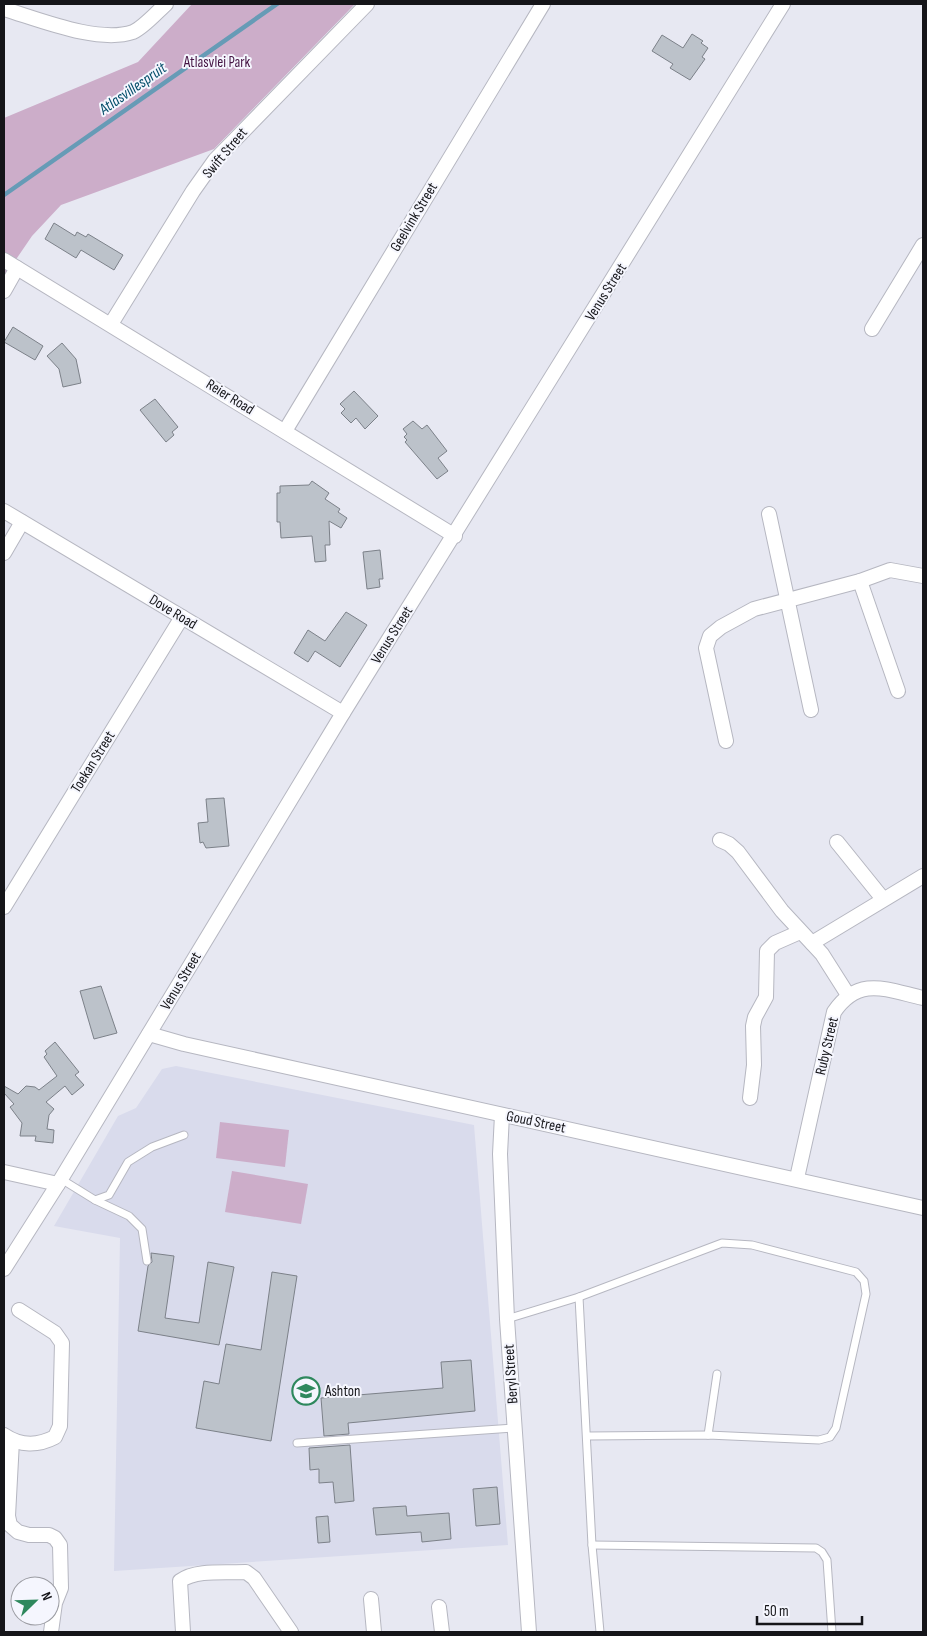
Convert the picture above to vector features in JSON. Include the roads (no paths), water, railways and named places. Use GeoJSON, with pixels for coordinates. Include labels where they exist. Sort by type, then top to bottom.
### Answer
{"type":"FeatureCollection","features":[{"type":"Feature","properties":{"kind":"street"},"geometry":{"type":"LineString","coordinates":[[4,9],[92,34],[115,35],[134,31],[166,4]]}},
{"type":"Feature","properties":{"kind":"street","name":"Swift Street"},"geometry":{"type":"LineString","coordinates":[[111,324],[193,191],[215,160],[366,4]]}},
{"type":"Feature","properties":{"kind":"street","name":"Geelvink Street"},"geometry":{"type":"LineString","coordinates":[[285,431],[543,4]]}},
{"type":"Feature","properties":{"kind":"street","name":"Venus Street"},"geometry":{"type":"LineString","coordinates":[[4,1269],[60,1182],[343,713],[784,4]]}},
{"type":"Feature","properties":{"kind":"street"},"geometry":{"type":"LineString","coordinates":[[872,329],[923,245]]}},
{"type":"Feature","properties":{"kind":"street","name":"Reier Road"},"geometry":{"type":"LineString","coordinates":[[4,260],[454,536]]}},
{"type":"Feature","properties":{"kind":"street"},"geometry":{"type":"LineString","coordinates":[[4,291],[17,268]]}},
{"type":"Feature","properties":{"kind":"street","name":"Dove Road"},"geometry":{"type":"LineString","coordinates":[[4,511],[343,713]]}},
{"type":"Feature","properties":{"kind":"street"},"geometry":{"type":"LineString","coordinates":[[769,514],[812,710]]}},
{"type":"Feature","properties":{"kind":"street"},"geometry":{"type":"LineString","coordinates":[[4,553],[22,522]]}},
{"type":"Feature","properties":{"kind":"street"},"geometry":{"type":"LineString","coordinates":[[726,741],[706,648],[710,636],[721,627],[754,609],[860,581],[890,570],[923,576]]}},
{"type":"Feature","properties":{"kind":"street"},"geometry":{"type":"LineString","coordinates":[[860,581],[898,691]]}},
{"type":"Feature","properties":{"kind":"street","name":"Toekan Street"},"geometry":{"type":"LineString","coordinates":[[4,907],[182,617]]}},
{"type":"Feature","properties":{"kind":"street"},"geometry":{"type":"LineString","coordinates":[[720,840],[730,844],[738,852],[800,932],[822,954],[848,995],[869,987],[923,998]]}},
{"type":"Feature","properties":{"kind":"street"},"geometry":{"type":"LineString","coordinates":[[837,842],[883,899]]}},
{"type":"Feature","properties":{"kind":"street"},"geometry":{"type":"LineString","coordinates":[[812,943],[923,876]]}},
{"type":"Feature","properties":{"kind":"street"},"geometry":{"type":"LineString","coordinates":[[750,1098],[754,1065],[753,1026],[755,1017],[766,997],[767,950],[775,943],[800,932]]}},
{"type":"Feature","properties":{"kind":"street","name":"Ruby Street"},"geometry":{"type":"LineString","coordinates":[[797,1178],[834,1012],[848,995]]}},
{"type":"Feature","properties":{"kind":"street","name":"Goud Street"},"geometry":{"type":"LineString","coordinates":[[150,1034],[194,1046],[502,1115],[797,1178],[923,1208]]}},
{"type":"Feature","properties":{"kind":"street","name":"Beryl Street"},"geometry":{"type":"LineString","coordinates":[[502,1115],[500,1154],[507,1319],[529,1632]]}},
{"type":"Feature","properties":{"kind":"street"},"geometry":{"type":"LineString","coordinates":[[4,1172],[60,1182]]}},
{"type":"Feature","properties":{"kind":"street"},"geometry":{"type":"LineString","coordinates":[[20,1310],[55,1333],[62,1343],[60,1426],[55,1437],[36,1444],[8,1438],[7,1526],[29,1535],[49,1535],[55,1538],[60,1545],[61,1588],[55,1603],[51,1632]]}},
{"type":"Feature","properties":{"kind":"street"},"geometry":{"type":"LineString","coordinates":[[183,1632],[180,1581],[186,1576],[246,1572],[254,1578],[291,1632]]}},
{"type":"Feature","properties":{"kind":"street"},"geometry":{"type":"LineString","coordinates":[[370,1599],[374,1632]]}},
{"type":"Feature","properties":{"kind":"street"},"geometry":{"type":"LineString","coordinates":[[439,1607],[442,1632]]}},
{"type":"Feature","properties":{"kind":"lane"},"geometry":{"type":"LineString","coordinates":[[95,1200],[109,1195],[128,1162],[152,1147],[184,1135]]}},
{"type":"Feature","properties":{"kind":"lane"},"geometry":{"type":"LineString","coordinates":[[60,1182],[129,1216],[142,1229],[147,1260]]}},
{"type":"Feature","properties":{"kind":"lane"},"geometry":{"type":"LineString","coordinates":[[507,1319],[579,1297],[722,1243],[752,1245],[856,1272],[864,1281],[866,1294],[836,1428],[830,1437],[819,1440],[708,1435],[588,1436]]}},
{"type":"Feature","properties":{"kind":"lane"},"geometry":{"type":"LineString","coordinates":[[579,1297],[588,1436],[592,1545],[600,1632]]}},
{"type":"Feature","properties":{"kind":"lane"},"geometry":{"type":"LineString","coordinates":[[708,1435],[717,1374]]}},
{"type":"Feature","properties":{"kind":"lane"},"geometry":{"type":"LineString","coordinates":[[297,1443],[514,1428]]}},
{"type":"Feature","properties":{"kind":"lane"},"geometry":{"type":"LineString","coordinates":[[592,1545],[816,1548],[822,1552],[827,1560],[832,1632]]}},
{"type":"Feature","properties":{"kind":"waterway","name":"Atlasvillespruit"},"geometry":{"type":"LineString","coordinates":[[4,195],[277,4]]}},
{"type":"Feature","properties":{"kind":"place","name":"Ashton"},"geometry":{"type":"Point","coordinates":[306,1391]}},
{"type":"Feature","properties":{"kind":"park label","name":"Atlasvlei Park"},"geometry":{"type":"Point","coordinates":[217,62]}}]}
